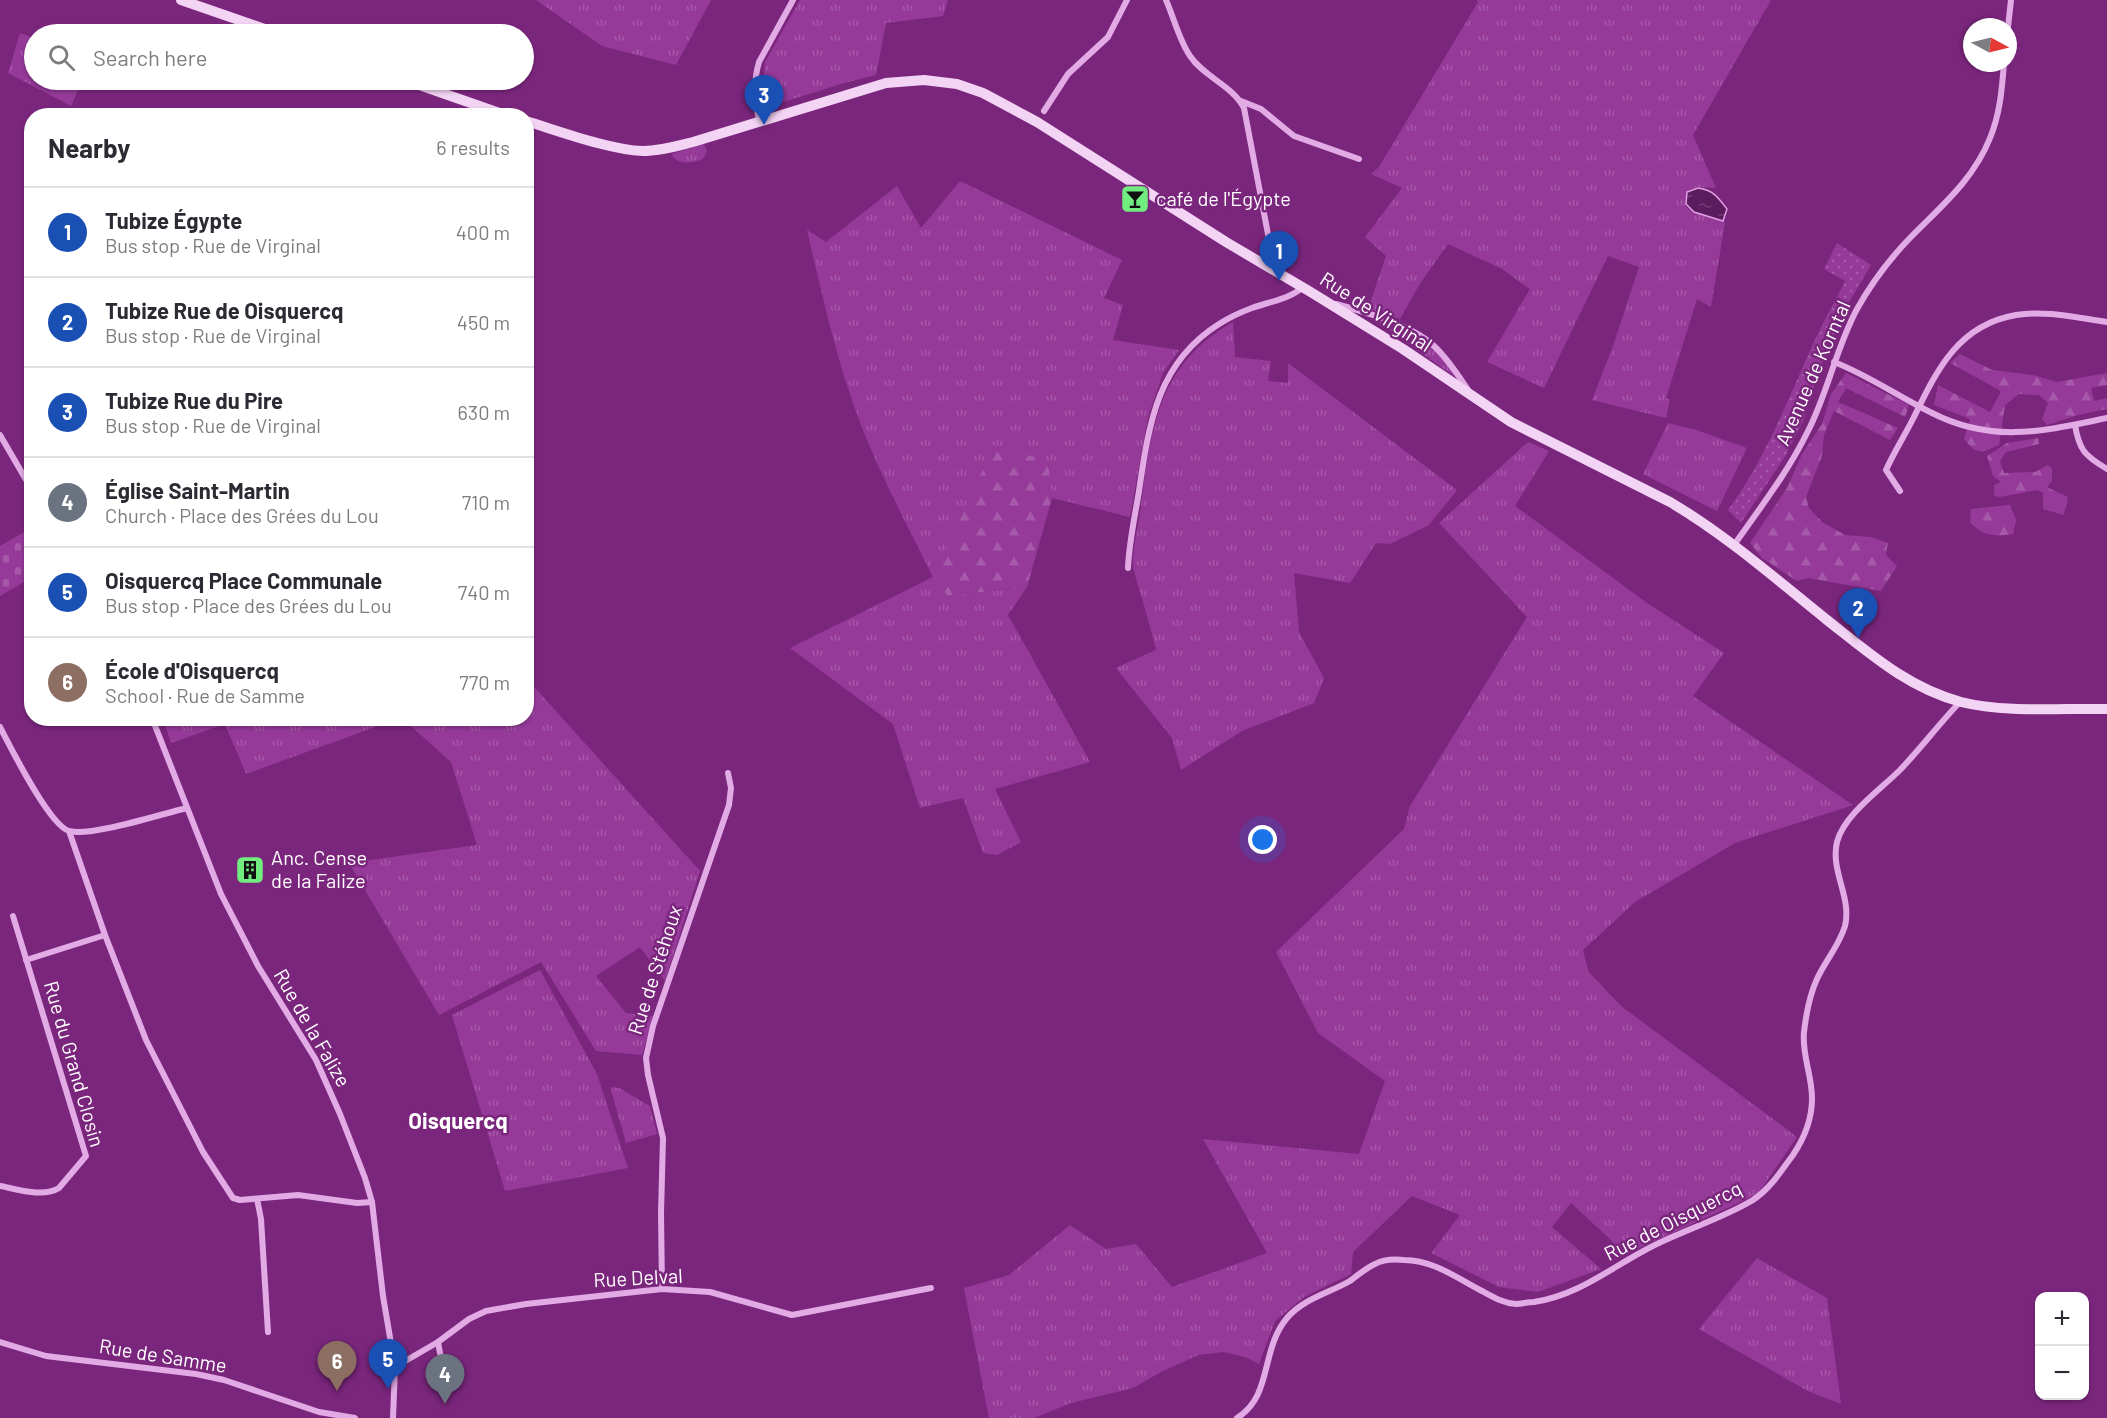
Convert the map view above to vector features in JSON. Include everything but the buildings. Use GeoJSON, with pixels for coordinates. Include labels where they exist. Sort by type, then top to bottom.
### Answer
{"type":"FeatureCollection","features":[{"type":"Feature","properties":{"kind":"street"},"geometry":{"type":"LineString","coordinates":[[181,0],[250,24]]}},
{"type":"Feature","properties":{"kind":"street"},"geometry":{"type":"LineString","coordinates":[[759,121],[755,102],[756,73],[764,53],[793,0]]}},
{"type":"Feature","properties":{"kind":"street"},"geometry":{"type":"LineString","coordinates":[[1044,111],[1068,74],[1108,37],[1127,0]]}},
{"type":"Feature","properties":{"kind":"street"},"geometry":{"type":"LineString","coordinates":[[1166,0],[1190,56],[1241,101],[1261,109],[1294,136],[1359,159]]}},
{"type":"Feature","properties":{"kind":"street"},"geometry":{"type":"LineString","coordinates":[[2009,18],[2011,0]]}},
{"type":"Feature","properties":{"kind":"street","name":"Avenue de Korntal"},"geometry":{"type":"LineString","coordinates":[[1734,545],[1796,454],[1809,429],[1834,362],[1858,308],[1884,266],[1956,192],[1974,169],[1990,139],[2001,99],[2003,72]]}},
{"type":"Feature","properties":{"kind":"street","name":"Rue de Virginal"},"geometry":{"type":"LineString","coordinates":[[534,123],[642,151],[670,149],[886,83],[920,80],[957,84],[983,93],[1017,110],[1226,242],[1403,349],[1511,422],[1670,502],[1695,517],[1734,545],[1898,675],[1940,696],[1960,702],[2010,708],[2107,709]]}},
{"type":"Feature","properties":{"kind":"street"},"geometry":{"type":"LineString","coordinates":[[434,90],[485,108]]}},
{"type":"Feature","properties":{"kind":"street"},"geometry":{"type":"LineString","coordinates":[[1241,101],[1275,271]]}},
{"type":"Feature","properties":{"kind":"street"},"geometry":{"type":"LineString","coordinates":[[1128,568],[1145,447],[1165,381],[1190,348],[1217,326],[1241,312],[1294,293],[1303,287]]}},
{"type":"Feature","properties":{"kind":"street"},"geometry":{"type":"LineString","coordinates":[[1326,302],[1373,316],[1418,334],[1444,357],[1473,398]]}},
{"type":"Feature","properties":{"kind":"street"},"geometry":{"type":"LineString","coordinates":[[1900,491],[1886,470],[1950,351],[1969,334],[1990,323],[2015,315],[2038,314],[2107,322]]}},
{"type":"Feature","properties":{"kind":"street"},"geometry":{"type":"LineString","coordinates":[[1834,362],[1954,424],[1993,433],[2033,432],[2107,418]]}},
{"type":"Feature","properties":{"kind":"street"},"geometry":{"type":"LineString","coordinates":[[2075,425],[2085,454],[2107,469]]}},
{"type":"Feature","properties":{"kind":"street"},"geometry":{"type":"LineString","coordinates":[[0,435],[24,476]]}},
{"type":"Feature","properties":{"kind":"street","name":"Rue de Oisquercq"},"geometry":{"type":"LineString","coordinates":[[1238,1418],[1250,1409],[1257,1398],[1270,1349],[1288,1317],[1300,1306],[1349,1281],[1376,1263],[1389,1259],[1416,1260],[1432,1264],[1499,1300],[1516,1304],[1539,1301],[1586,1286],[1655,1245],[1752,1200],[1768,1188],[1795,1151],[1807,1128],[1812,1112],[1812,1087],[1804,1035],[1810,998],[1817,978],[1846,923],[1846,904],[1836,862],[1837,843],[1844,825],[1901,768],[1960,702]]}},
{"type":"Feature","properties":{"kind":"street","name":"Rue de la Falize"},"geometry":{"type":"LineString","coordinates":[[155,726],[221,894],[273,993],[316,1060],[365,1178],[372,1203],[383,1296],[395,1367],[393,1418]]}},
{"type":"Feature","properties":{"kind":"street"},"geometry":{"type":"LineString","coordinates":[[0,728],[45,806],[58,825],[69,831],[99,829],[187,808]]}},
{"type":"Feature","properties":{"kind":"street","name":"Rue de Stéhoux"},"geometry":{"type":"LineString","coordinates":[[662,1289],[663,1138],[648,1075],[647,1053],[653,1026],[727,812],[731,788],[728,773]]}},
{"type":"Feature","properties":{"kind":"street"},"geometry":{"type":"LineString","coordinates":[[69,831],[105,935],[146,1040],[202,1152],[233,1198],[240,1200],[298,1195],[372,1203]]}},
{"type":"Feature","properties":{"kind":"street","name":"Rue du Grand Closin"},"geometry":{"type":"LineString","coordinates":[[0,1186],[53,1191],[59,1188],[86,1156],[13,916]]}},
{"type":"Feature","properties":{"kind":"street"},"geometry":{"type":"LineString","coordinates":[[27,960],[105,935]]}},
{"type":"Feature","properties":{"kind":"street"},"geometry":{"type":"LineString","coordinates":[[257,1198],[261,1219],[268,1332]]}},
{"type":"Feature","properties":{"kind":"street","name":"Rue Delval"},"geometry":{"type":"LineString","coordinates":[[395,1367],[438,1342],[469,1319],[486,1311],[526,1304],[662,1289],[710,1292],[792,1315],[931,1288]]}},
{"type":"Feature","properties":{"kind":"street","name":"Rue de Samme"},"geometry":{"type":"LineString","coordinates":[[0,1342],[46,1356],[196,1374],[224,1380],[319,1412],[355,1418]]}},
{"type":"Feature","properties":{"kind":"street"},"geometry":{"type":"LineString","coordinates":[[438,1342],[446,1386]]}},
{"type":"Feature","properties":{"kind":"green space"},"geometry":{"type":"Polygon","coordinates":[[[536,0],[711,0],[676,65],[602,46],[536,0]]]}},
{"type":"Feature","properties":{"kind":"green space"},"geometry":{"type":"Polygon","coordinates":[[[800,0],[948,0],[943,16],[886,23],[876,75],[764,108],[762,94],[765,62],[800,0]]]}},
{"type":"Feature","properties":{"kind":"green space"},"geometry":{"type":"Polygon","coordinates":[[[1476,0],[1771,0],[1693,135],[1716,188],[1697,187],[1686,192],[1685,206],[1694,213],[1725,222],[1711,307],[1697,299],[1666,398],[1670,400],[1666,418],[1592,400],[1613,346],[1639,267],[1608,256],[1544,388],[1487,362],[1530,289],[1502,269],[1448,244],[1419,285],[1400,319],[1368,309],[1386,256],[1365,237],[1402,188],[1371,174],[1379,167],[1478,2],[1476,0]]]}},
{"type":"Feature","properties":{"kind":"green space"},"geometry":{"type":"Polygon","coordinates":[[[20,33],[24,34],[24,81],[8,73],[20,33]]]}},
{"type":"Feature","properties":{"kind":"green space"},"geometry":{"type":"Polygon","coordinates":[[[40,90],[78,90],[71,106],[40,90]]]}},
{"type":"Feature","properties":{"kind":"green space"},"geometry":{"type":"Polygon","coordinates":[[[704,144],[707,151],[703,159],[681,162],[672,154],[704,144]]]}},
{"type":"Feature","properties":{"kind":"green space"},"geometry":{"type":"Polygon","coordinates":[[[960,181],[1122,260],[1104,298],[1123,305],[1113,340],[1179,350],[1163,373],[1148,417],[1130,517],[1052,498],[1048,461],[948,596],[1027,587],[1008,615],[1090,762],[995,789],[1021,842],[997,855],[983,853],[963,798],[920,808],[893,724],[790,648],[933,577],[888,487],[858,418],[832,333],[807,230],[826,242],[897,186],[921,228],[960,181]]]}},
{"type":"Feature","properties":{"kind":"green space"},"geometry":{"type":"Polygon","coordinates":[[[1837,243],[1871,265],[1842,314],[1819,371],[1803,421],[1786,455],[1741,523],[1728,510],[1763,453],[1818,333],[1845,281],[1824,269],[1837,243]]]}},
{"type":"Feature","properties":{"kind":"green space"},"geometry":{"type":"Polygon","coordinates":[[[1375,320],[1421,340],[1441,356],[1455,377],[1375,320]]]}},
{"type":"Feature","properties":{"kind":"green space"},"geometry":{"type":"Polygon","coordinates":[[[1233,322],[1235,357],[1271,361],[1268,381],[1288,383],[1288,363],[1457,490],[1429,525],[1390,544],[1376,543],[1350,583],[1294,573],[1299,632],[1324,678],[1314,703],[1242,731],[1181,770],[1172,738],[1116,668],[1156,650],[1134,572],[1133,559],[1149,450],[1163,401],[1173,379],[1188,358],[1208,339],[1233,322]]]}},
{"type":"Feature","properties":{"kind":"green space"},"geometry":{"type":"Polygon","coordinates":[[[1960,354],[1992,370],[2033,375],[2057,382],[2107,373],[2107,385],[2091,388],[2094,401],[2107,398],[2107,409],[2047,425],[2042,419],[2048,403],[2039,395],[2019,394],[2005,405],[1999,445],[1983,452],[1973,449],[1964,439],[1970,419],[1934,405],[1938,385],[1990,412],[2001,391],[1950,363],[1960,354]]]}},
{"type":"Feature","properties":{"kind":"green space"},"geometry":{"type":"Polygon","coordinates":[[[1846,373],[1909,405],[1905,417],[1846,388],[1838,402],[1898,428],[1890,440],[1834,411],[1824,435],[1822,456],[1806,497],[1809,508],[1822,522],[1845,535],[1871,537],[1888,543],[1886,555],[1897,566],[1881,591],[1808,578],[1797,581],[1762,558],[1750,543],[1787,488],[1802,454],[1822,424],[1831,394],[1846,373]]]}},
{"type":"Feature","properties":{"kind":"green space"},"geometry":{"type":"Polygon","coordinates":[[[1668,423],[1747,448],[1717,511],[1643,474],[1668,423]]]}},
{"type":"Feature","properties":{"kind":"green space"},"geometry":{"type":"Polygon","coordinates":[[[2038,438],[2039,444],[2006,452],[2000,461],[2004,473],[2035,472],[2048,465],[2052,469],[2052,481],[2047,487],[2068,497],[2064,515],[2043,509],[2043,493],[2038,490],[1999,497],[1994,495],[1994,485],[2001,482],[1993,476],[1987,456],[2007,443],[2038,438]]]}},
{"type":"Feature","properties":{"kind":"green space"},"geometry":{"type":"Polygon","coordinates":[[[1528,442],[1549,451],[1515,506],[1647,603],[1724,653],[1693,696],[1853,805],[1735,843],[1635,902],[1583,950],[1588,971],[1621,1006],[1797,1137],[1758,1194],[1626,1254],[1571,1203],[1552,1227],[1601,1269],[1538,1292],[1499,1287],[1431,1253],[1460,1215],[1412,1196],[1353,1252],[1351,1274],[1304,1297],[1275,1321],[1259,1364],[1245,1357],[1224,1352],[1198,1355],[1133,1388],[1071,1403],[1034,1418],[989,1418],[964,1288],[1009,1275],[1070,1225],[1106,1249],[1136,1244],[1172,1287],[1267,1253],[1203,1139],[1359,1154],[1385,1081],[1318,1033],[1276,952],[1404,829],[1410,806],[1527,617],[1439,523],[1528,442]]]}},
{"type":"Feature","properties":{"kind":"green space"},"geometry":{"type":"Polygon","coordinates":[[[994,445],[1048,461],[1052,498],[1027,587],[948,596],[934,577],[994,445]]]}},
{"type":"Feature","properties":{"kind":"green space"},"geometry":{"type":"Polygon","coordinates":[[[2010,505],[2016,520],[2013,534],[1984,533],[1970,522],[1971,509],[2010,505]]]}},
{"type":"Feature","properties":{"kind":"green space"},"geometry":{"type":"Polygon","coordinates":[[[24,532],[24,582],[0,596],[0,546],[24,532]]]}},
{"type":"Feature","properties":{"kind":"green space"},"geometry":{"type":"Polygon","coordinates":[[[534,687],[700,871],[665,981],[640,947],[596,976],[626,1013],[653,1016],[642,1055],[596,1051],[541,962],[439,1015],[349,863],[477,845],[451,762],[411,726],[534,726],[534,687]]]}},
{"type":"Feature","properties":{"kind":"green space"},"geometry":{"type":"Polygon","coordinates":[[[166,726],[219,726],[171,743],[166,726]]]}},
{"type":"Feature","properties":{"kind":"green space"},"geometry":{"type":"Polygon","coordinates":[[[226,726],[378,726],[246,774],[226,726]]]}},
{"type":"Feature","properties":{"kind":"green space"},"geometry":{"type":"Polygon","coordinates":[[[540,970],[597,1074],[628,1168],[505,1191],[452,1015],[540,970]]]}},
{"type":"Feature","properties":{"kind":"green space"},"geometry":{"type":"Polygon","coordinates":[[[610,1087],[619,1088],[650,1106],[657,1134],[626,1143],[610,1087]]]}},
{"type":"Feature","properties":{"kind":"green space"},"geometry":{"type":"Polygon","coordinates":[[[1757,1258],[1827,1298],[1841,1404],[1808,1391],[1699,1329],[1757,1258]]]}},
{"type":"Feature","properties":{"kind":"water"},"geometry":{"type":"Polygon","coordinates":[[[1698,188],[1711,192],[1724,205],[1727,209],[1723,221],[1694,212],[1686,204],[1687,192],[1698,188]]]}},
{"type":"Feature","properties":{"kind":"place","name":"Tubize Rue du Pire"},"geometry":{"type":"Point","coordinates":[764,125]}},
{"type":"Feature","properties":{"kind":"place","name":"café de l'Égypte"},"geometry":{"type":"Point","coordinates":[1135,199]}},
{"type":"Feature","properties":{"kind":"place","name":"Tubize Égypte"},"geometry":{"type":"Point","coordinates":[1279,281]}},
{"type":"Feature","properties":{"kind":"place","name":"Tubize Rue de Oisquercq"},"geometry":{"type":"Point","coordinates":[1858,638]}},
{"type":"Feature","properties":{"kind":"place","name":"Anc. Cense de la Falize"},"geometry":{"type":"Point","coordinates":[250,870]}},
{"type":"Feature","properties":{"kind":"place","name":"Oisquercq Place Communale"},"geometry":{"type":"Point","coordinates":[388,1389]}},
{"type":"Feature","properties":{"kind":"place","name":"École d'Oisquercq"},"geometry":{"type":"Point","coordinates":[337,1391]}},
{"type":"Feature","properties":{"kind":"place","name":"Église Saint-Martin"},"geometry":{"type":"Point","coordinates":[445,1404]}},
{"type":"Feature","properties":{"kind":"district","name":"Oisquercq"},"geometry":{"type":"Point","coordinates":[458,1121]}}]}
